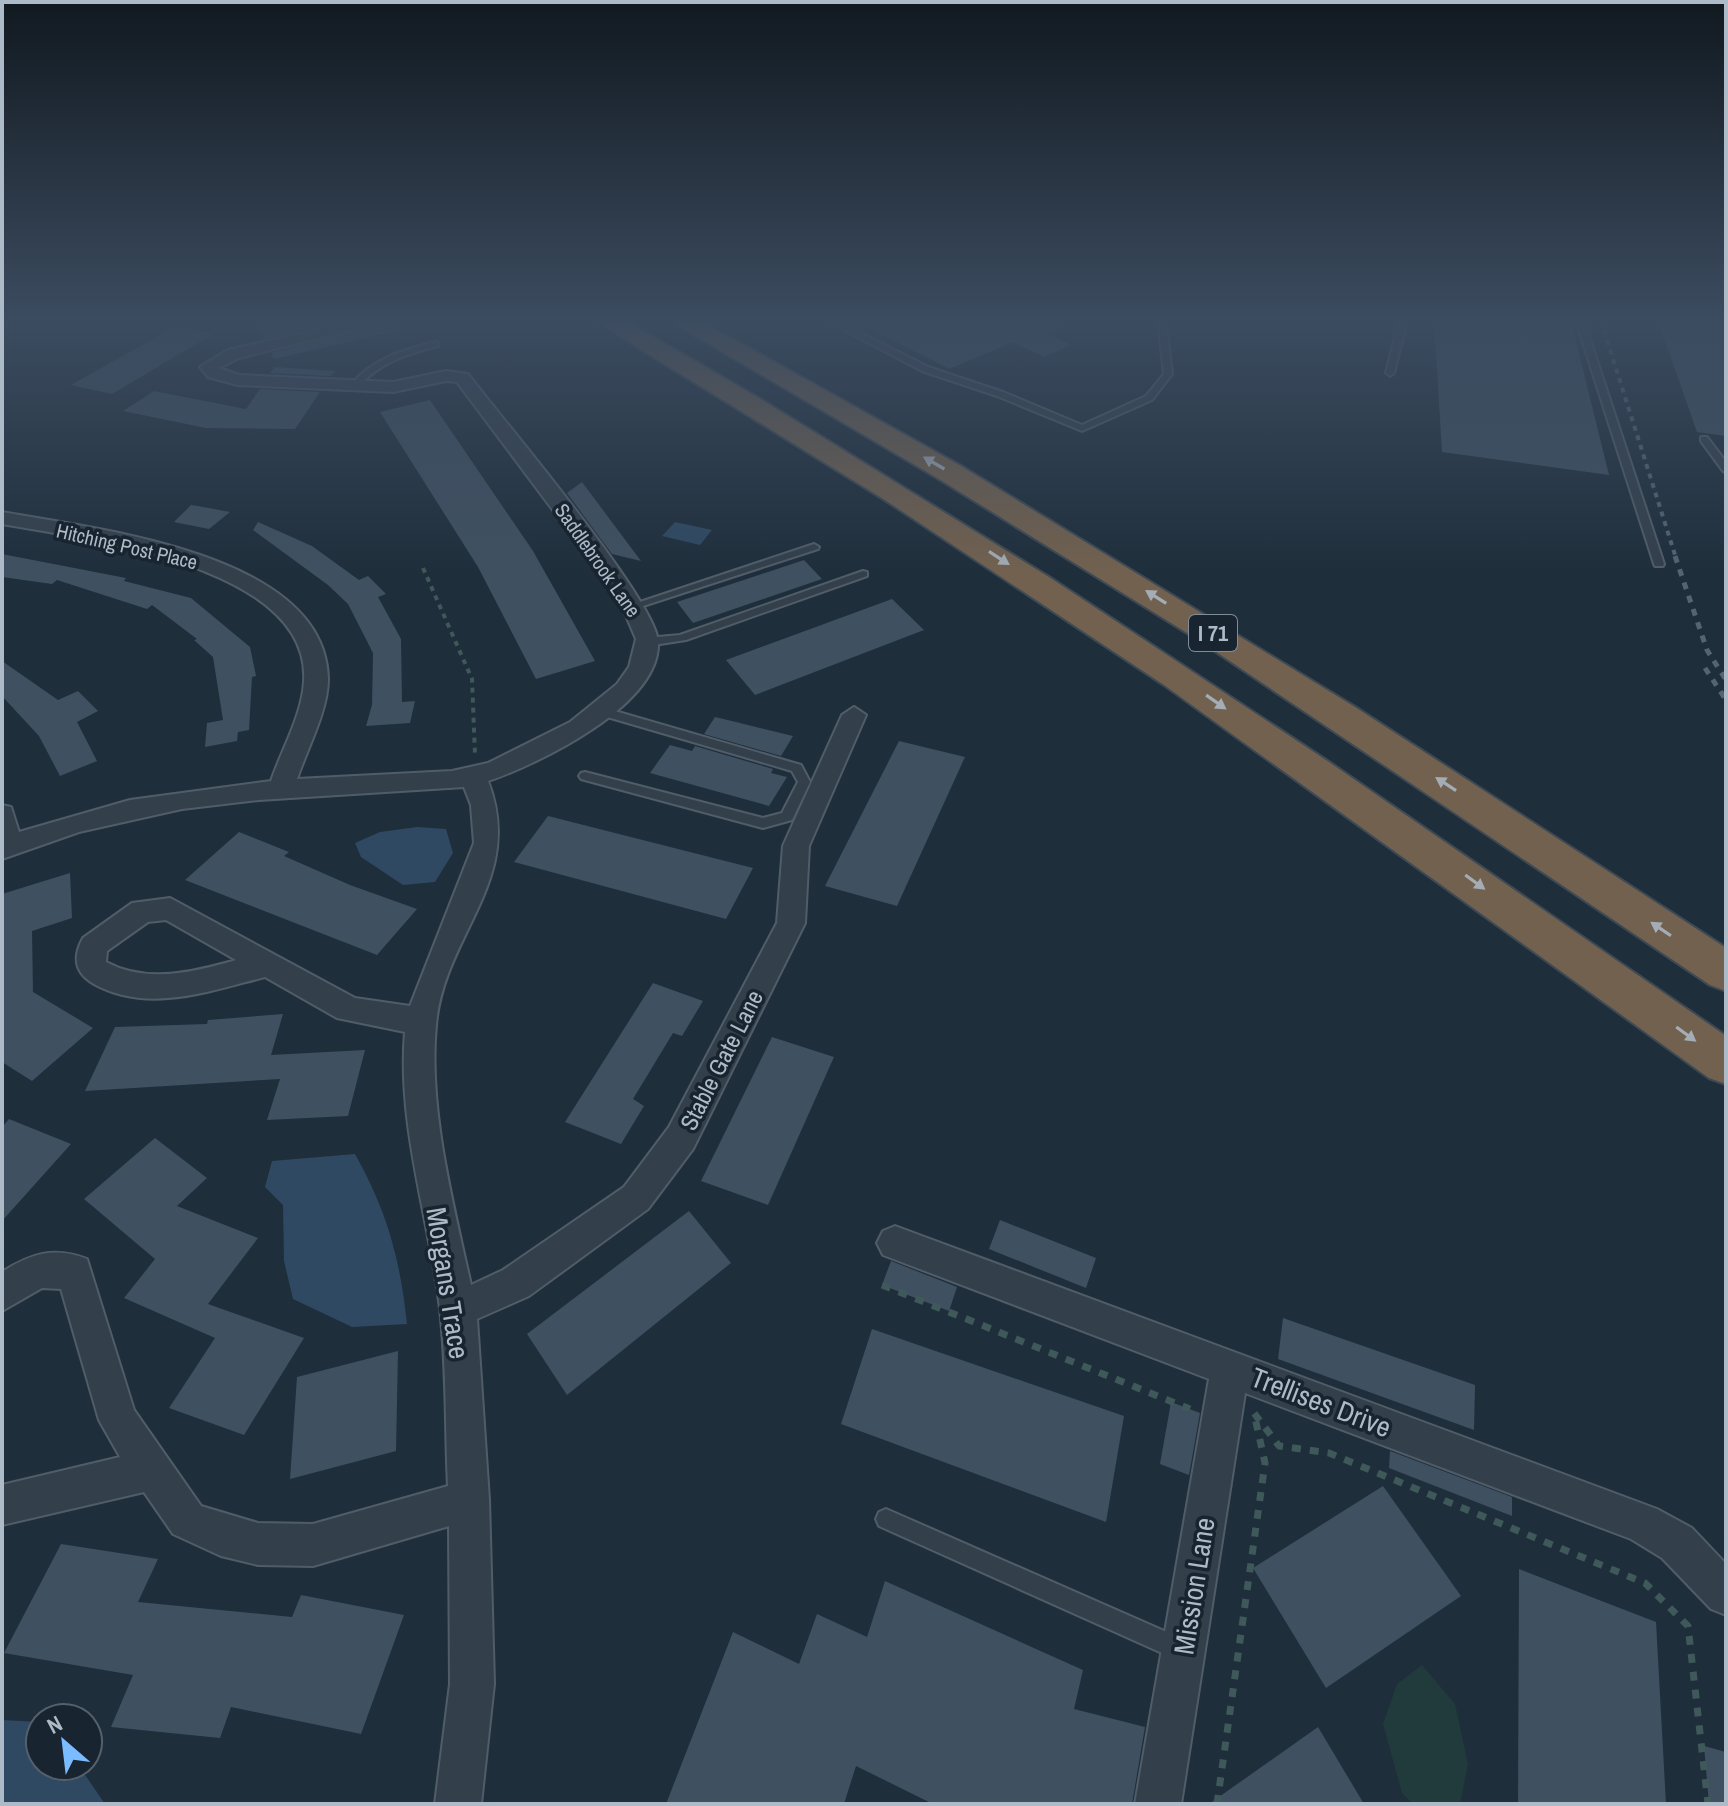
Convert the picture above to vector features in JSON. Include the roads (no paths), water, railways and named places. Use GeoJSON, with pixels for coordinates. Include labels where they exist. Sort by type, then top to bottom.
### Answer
{"type":"FeatureCollection","features":[{"type":"Feature","properties":{"kind":"highway","name":"I 71"},"geometry":{"type":"LineString","coordinates":[[755,405],[933,515],[1153,658],[1433,851],[1726,1063]]}},
{"type":"Feature","properties":{"kind":"highway","name":"I 71"},"geometry":{"type":"LineString","coordinates":[[831,405],[997,499],[1206,628],[1489,812],[1726,972]]}},
{"type":"Feature","properties":{"kind":"street","name":"Saddlebrook Lane"},"geometry":{"type":"LineString","coordinates":[[5,847],[143,808],[208,796],[474,766],[542,746],[601,711],[631,685],[640,671],[647,642],[645,629],[633,606],[482,405]]}},
{"type":"Feature","properties":{"kind":"street","name":"Hitching Post Place"},"geometry":{"type":"LineString","coordinates":[[2,518],[190,558],[241,579],[289,614],[305,632],[314,653],[316,680],[281,790]]}},
{"type":"Feature","properties":{"kind":"street","name":"Stable Gate Lane"},"geometry":{"type":"LineString","coordinates":[[458,1309],[516,1283],[636,1198],[681,1138],[791,923],[796,846],[854,715]]}},
{"type":"Feature","properties":{"kind":"street","name":"Morgans Trace"},"geometry":{"type":"LineString","coordinates":[[458,1804],[472,1684],[469,1500],[458,1309],[422,1117],[418,1060],[421,1020],[443,952],[479,872],[487,843],[484,805],[474,766]]}},
{"type":"Feature","properties":{"kind":"street"},"geometry":{"type":"LineString","coordinates":[[2,814],[5,847]]}},
{"type":"Feature","properties":{"kind":"street"},"geometry":{"type":"LineString","coordinates":[[267,964],[165,990],[110,981],[91,968],[93,946],[142,911],[170,909],[348,1009],[388,1018],[421,1020]]}},
{"type":"Feature","properties":{"kind":"street","name":"Trellises Drive"},"geometry":{"type":"LineString","coordinates":[[895,1243],[1643,1523],[1677,1543],[1708,1570],[1726,1594]]}},
{"type":"Feature","properties":{"kind":"street"},"geometry":{"type":"LineString","coordinates":[[2,1293],[37,1270],[74,1272],[118,1420],[187,1520],[221,1535],[258,1544],[313,1545],[469,1500]]}},
{"type":"Feature","properties":{"kind":"street","name":"Mission Lane"},"geometry":{"type":"LineString","coordinates":[[1158,1804],[1230,1368]]}},
{"type":"Feature","properties":{"kind":"street"},"geometry":{"type":"LineString","coordinates":[[2,1505],[152,1470]]}},
{"type":"Feature","properties":{"kind":"lane"},"geometry":{"type":"LineString","coordinates":[[1027,405],[1082,428],[1133,405]]}},
{"type":"Feature","properties":{"kind":"lane"},"geometry":{"type":"LineString","coordinates":[[1607,405],[1659,564]]}},
{"type":"Feature","properties":{"kind":"lane"},"geometry":{"type":"LineString","coordinates":[[1704,439],[1726,469]]}},
{"type":"Feature","properties":{"kind":"lane"},"geometry":{"type":"LineString","coordinates":[[633,606],[814,547]]}},
{"type":"Feature","properties":{"kind":"lane"},"geometry":{"type":"LineString","coordinates":[[647,642],[682,638],[863,574]]}},
{"type":"Feature","properties":{"kind":"lane"},"geometry":{"type":"LineString","coordinates":[[585,776],[763,823],[787,817],[804,782],[797,768],[601,711]]}},
{"type":"Feature","properties":{"kind":"lane"},"geometry":{"type":"LineString","coordinates":[[886,1519],[1183,1651]]}},
{"type":"Feature","properties":{"kind":"water"},"geometry":{"type":"Polygon","coordinates":[[[675,522],[712,530],[700,545],[662,536],[675,522]]]}},
{"type":"Feature","properties":{"kind":"water"},"geometry":{"type":"Polygon","coordinates":[[[417,827],[446,829],[453,853],[435,882],[403,885],[361,857],[355,843],[380,832],[417,827]]]}},
{"type":"Feature","properties":{"kind":"water"},"geometry":{"type":"Polygon","coordinates":[[[355,1154],[384,1215],[400,1278],[407,1324],[352,1327],[293,1299],[284,1261],[283,1205],[265,1187],[272,1161],[355,1154]]]}},
{"type":"Feature","properties":{"kind":"water"},"geometry":{"type":"Polygon","coordinates":[[[2,1720],[24,1721],[24,1782],[90,1782],[105,1804],[2,1804],[2,1720]]]}},
{"type":"Feature","properties":{"kind":"railway"},"geometry":{"type":"LineString","coordinates":[[1628,405],[1676,558]]}},
{"type":"Feature","properties":{"kind":"railway"},"geometry":{"type":"LineString","coordinates":[[1675,556],[1707,650],[1726,680]]}},
{"type":"Feature","properties":{"kind":"railway"},"geometry":{"type":"LineString","coordinates":[[1705,668],[1726,700]]}}]}
